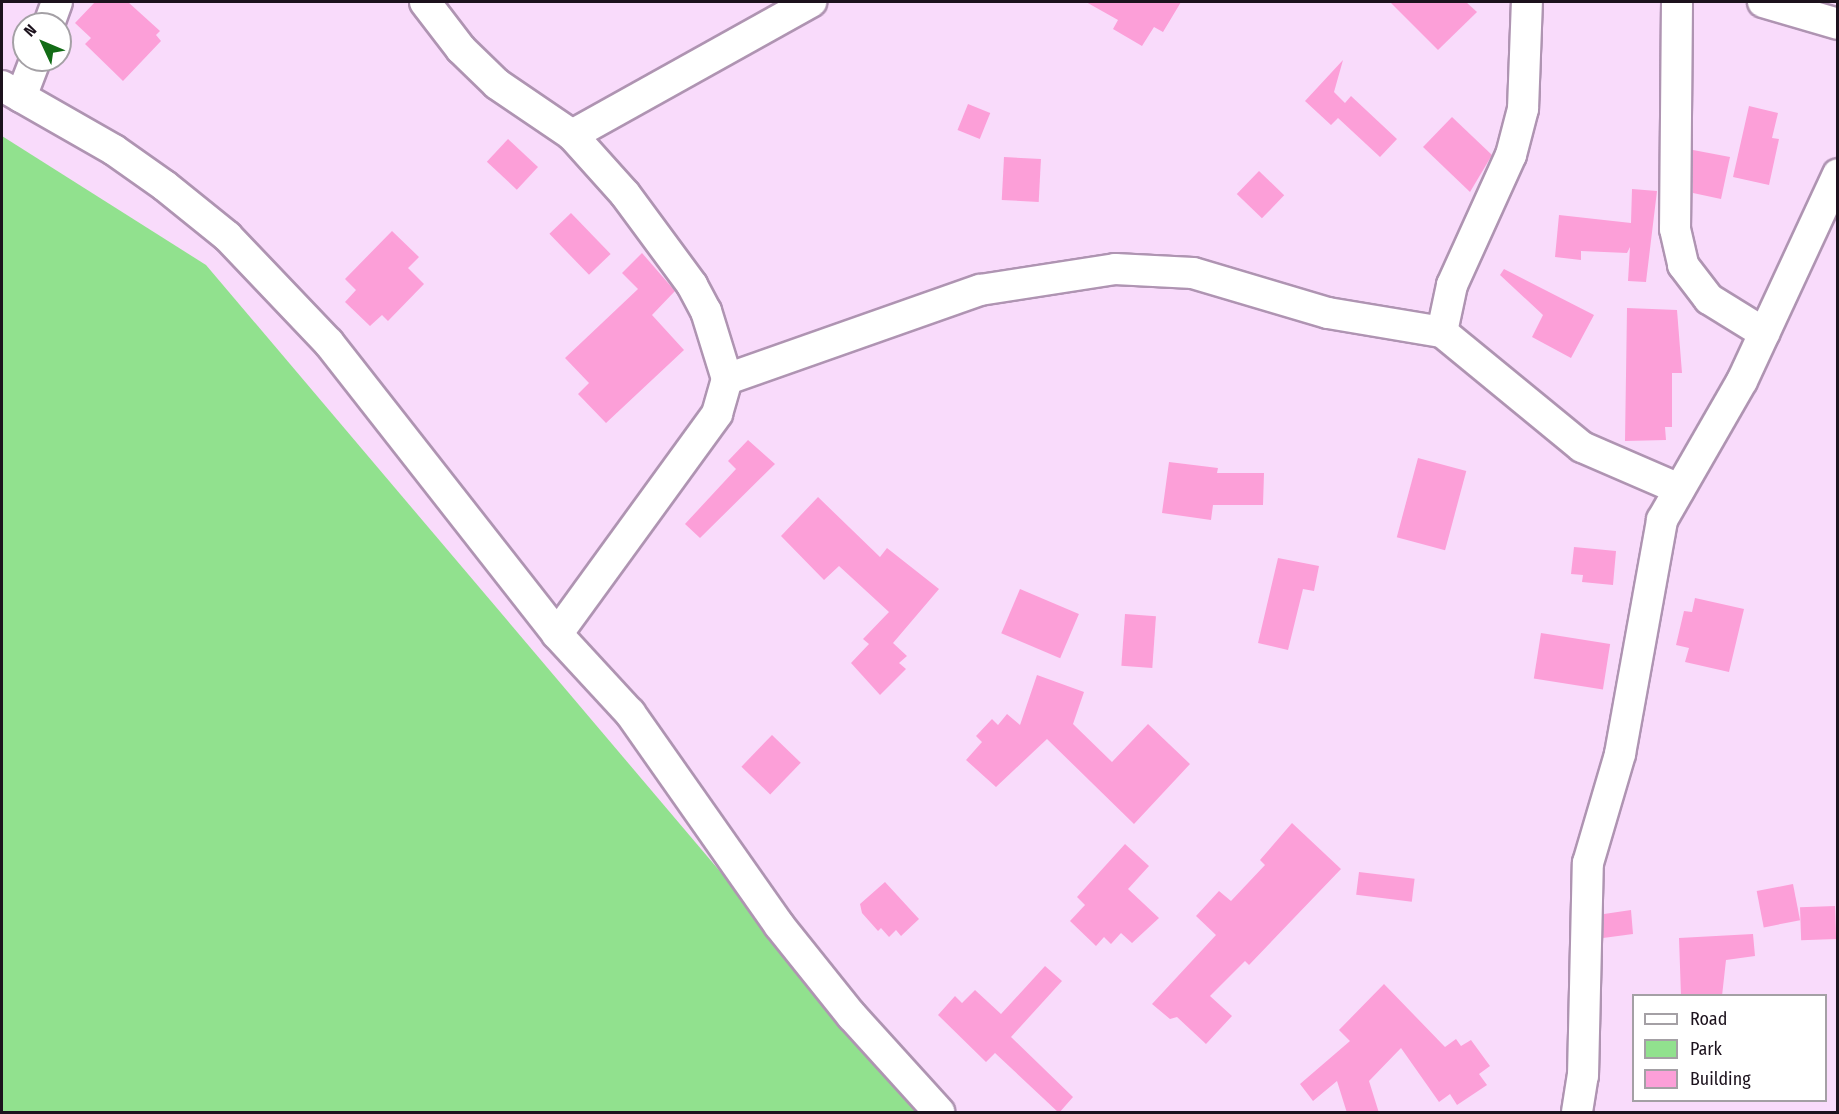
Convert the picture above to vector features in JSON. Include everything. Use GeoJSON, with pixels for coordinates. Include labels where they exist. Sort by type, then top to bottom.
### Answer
{"type":"FeatureCollection","features":[{"type":"Feature","properties":{"kind":"street"},"geometry":{"type":"LineString","coordinates":[[425,2],[461,49],[497,84],[572,135],[625,194],[692,285],[706,311],[727,379],[717,414],[557,634]]}},
{"type":"Feature","properties":{"kind":"street"},"geometry":{"type":"LineString","coordinates":[[572,135],[811,2]]}},
{"type":"Feature","properties":{"kind":"street"},"geometry":{"type":"LineString","coordinates":[[1442,333],[1452,285],[1511,155],[1523,109],[1527,2]]}},
{"type":"Feature","properties":{"kind":"street"},"geometry":{"type":"LineString","coordinates":[[1677,2],[1675,229],[1683,266],[1709,299],[1764,333]]}},
{"type":"Feature","properties":{"kind":"street"},"geometry":{"type":"LineString","coordinates":[[1763,2],[1838,24]]}},
{"type":"Feature","properties":{"kind":"street"},"geometry":{"type":"LineString","coordinates":[[26,72],[11,92],[148,174],[250,259],[329,343],[557,634],[630,713],[778,925],[852,1016],[939,1113]]}},
{"type":"Feature","properties":{"kind":"street"},"geometry":{"type":"LineString","coordinates":[[1577,1113],[1583,1076],[1588,863],[1620,754],[1662,520],[1742,381],[1838,174]]}},
{"type":"Feature","properties":{"kind":"street"},"geometry":{"type":"LineString","coordinates":[[727,379],[980,290],[1115,269],[1193,273],[1328,313],[1442,333],[1582,447],[1679,489]]}},
{"type":"Feature","properties":{"kind":"green space"},"geometry":{"type":"Polygon","coordinates":[[[2,136],[206,265],[924,1112],[2,1112],[2,136]]]}},
{"type":"Feature","properties":{"kind":"building"},"geometry":{"type":"Polygon","coordinates":[[[95,2],[128,2],[160,31],[156,35],[161,41],[123,81],[85,44],[91,38],[75,23],[95,2]]]}},
{"type":"Feature","properties":{"kind":"building"},"geometry":{"type":"Polygon","coordinates":[[[1086,2],[1181,2],[1163,32],[1154,27],[1142,46],[1113,29],[1118,20],[1086,2]]]}},
{"type":"Feature","properties":{"kind":"building"},"geometry":{"type":"Polygon","coordinates":[[[1390,2],[1466,2],[1477,12],[1438,50],[1390,2]]]}},
{"type":"Feature","properties":{"kind":"building"},"geometry":{"type":"Polygon","coordinates":[[[1343,60],[1334,92],[1345,103],[1351,96],[1397,139],[1380,157],[1338,118],[1331,125],[1305,101],[1343,60]]]}},
{"type":"Feature","properties":{"kind":"building"},"geometry":{"type":"Polygon","coordinates":[[[968,104],[990,113],[980,139],[958,130],[968,104]]]}},
{"type":"Feature","properties":{"kind":"building"},"geometry":{"type":"Polygon","coordinates":[[[1749,106],[1778,113],[1772,138],[1779,139],[1769,185],[1733,177],[1749,106]]]}},
{"type":"Feature","properties":{"kind":"building"},"geometry":{"type":"Polygon","coordinates":[[[1452,117],[1492,155],[1470,192],[1423,147],[1452,117]]]}},
{"type":"Feature","properties":{"kind":"building"},"geometry":{"type":"Polygon","coordinates":[[[508,139],[538,167],[517,190],[487,162],[508,139]]]}},
{"type":"Feature","properties":{"kind":"building"},"geometry":{"type":"Polygon","coordinates":[[[1693,150],[1730,157],[1721,199],[1693,193],[1693,150]]]}},
{"type":"Feature","properties":{"kind":"building"},"geometry":{"type":"Polygon","coordinates":[[[1004,157],[1041,159],[1039,202],[1002,200],[1004,157]]]}},
{"type":"Feature","properties":{"kind":"building"},"geometry":{"type":"Polygon","coordinates":[[[1259,171],[1284,195],[1262,218],[1237,194],[1259,171]]]}},
{"type":"Feature","properties":{"kind":"building"},"geometry":{"type":"Polygon","coordinates":[[[1632,189],[1657,191],[1646,282],[1628,281],[1630,247],[1627,253],[1581,251],[1581,260],[1555,257],[1559,215],[1631,223],[1632,189]]]}},
{"type":"Feature","properties":{"kind":"building"},"geometry":{"type":"Polygon","coordinates":[[[571,213],[611,254],[589,275],[549,234],[571,213]]]}},
{"type":"Feature","properties":{"kind":"building"},"geometry":{"type":"Polygon","coordinates":[[[392,231],[419,257],[408,268],[424,284],[388,321],[382,315],[370,326],[345,302],[356,290],[345,279],[392,231]]]}},
{"type":"Feature","properties":{"kind":"building"},"geometry":{"type":"Polygon","coordinates":[[[642,253],[675,291],[652,315],[684,350],[606,423],[578,394],[589,383],[565,358],[638,289],[622,273],[642,253]]]}},
{"type":"Feature","properties":{"kind":"building"},"geometry":{"type":"Polygon","coordinates":[[[1504,269],[1594,315],[1571,358],[1532,337],[1543,315],[1500,275],[1504,269]]]}},
{"type":"Feature","properties":{"kind":"building"},"geometry":{"type":"Polygon","coordinates":[[[1627,308],[1677,310],[1682,373],[1672,373],[1672,427],[1665,427],[1666,440],[1625,441],[1627,308]]]}},
{"type":"Feature","properties":{"kind":"building"},"geometry":{"type":"Polygon","coordinates":[[[748,440],[775,464],[700,538],[685,524],[736,469],[728,461],[748,440]]]}},
{"type":"Feature","properties":{"kind":"building"},"geometry":{"type":"Polygon","coordinates":[[[1418,458],[1466,471],[1445,550],[1397,537],[1418,458]]]}},
{"type":"Feature","properties":{"kind":"building"},"geometry":{"type":"Polygon","coordinates":[[[1169,462],[1218,468],[1217,473],[1264,473],[1263,505],[1213,505],[1211,520],[1162,513],[1169,462]]]}},
{"type":"Feature","properties":{"kind":"building"},"geometry":{"type":"Polygon","coordinates":[[[818,497],[880,557],[887,548],[939,589],[893,643],[907,656],[899,663],[906,669],[880,695],[851,663],[869,644],[863,639],[889,612],[839,566],[824,580],[781,536],[818,497]]]}},
{"type":"Feature","properties":{"kind":"building"},"geometry":{"type":"Polygon","coordinates":[[[1574,547],[1616,551],[1613,585],[1582,582],[1583,575],[1571,574],[1574,547]]]}},
{"type":"Feature","properties":{"kind":"building"},"geometry":{"type":"Polygon","coordinates":[[[1278,558],[1319,566],[1314,591],[1303,589],[1288,650],[1258,643],[1278,558]]]}},
{"type":"Feature","properties":{"kind":"building"},"geometry":{"type":"Polygon","coordinates":[[[1020,589],[1079,614],[1060,658],[1001,633],[1020,589]]]}},
{"type":"Feature","properties":{"kind":"building"},"geometry":{"type":"Polygon","coordinates":[[[1695,598],[1744,609],[1729,672],[1685,662],[1689,648],[1676,645],[1684,611],[1692,612],[1695,598]]]}},
{"type":"Feature","properties":{"kind":"building"},"geometry":{"type":"Polygon","coordinates":[[[1125,614],[1156,616],[1152,668],[1121,666],[1125,614]]]}},
{"type":"Feature","properties":{"kind":"building"},"geometry":{"type":"Polygon","coordinates":[[[1541,633],[1610,644],[1603,689],[1534,678],[1541,633]]]}},
{"type":"Feature","properties":{"kind":"building"},"geometry":{"type":"Polygon","coordinates":[[[1037,675],[1084,692],[1073,724],[1112,762],[1148,724],[1190,764],[1134,824],[1047,739],[996,787],[966,760],[982,742],[976,736],[992,719],[998,725],[1007,714],[1020,725],[1037,675]]]}},
{"type":"Feature","properties":{"kind":"building"},"geometry":{"type":"Polygon","coordinates":[[[772,735],[801,763],[770,794],[741,767],[772,735]]]}},
{"type":"Feature","properties":{"kind":"building"},"geometry":{"type":"Polygon","coordinates":[[[1292,823],[1341,869],[1249,965],[1245,961],[1210,996],[1232,1016],[1206,1044],[1177,1017],[1170,1019],[1152,1004],[1216,935],[1196,916],[1219,891],[1231,901],[1265,865],[1260,860],[1292,823]]]}},
{"type":"Feature","properties":{"kind":"building"},"geometry":{"type":"Polygon","coordinates":[[[1125,844],[1149,866],[1128,889],[1159,918],[1132,943],[1121,933],[1111,944],[1104,937],[1096,946],[1070,921],[1085,905],[1077,897],[1125,844]]]}},
{"type":"Feature","properties":{"kind":"building"},"geometry":{"type":"Polygon","coordinates":[[[1359,872],[1415,879],[1412,902],[1356,895],[1359,872]]]}},
{"type":"Feature","properties":{"kind":"building"},"geometry":{"type":"Polygon","coordinates":[[[885,882],[919,919],[901,936],[896,930],[889,937],[881,928],[878,931],[862,913],[860,904],[885,882]]]}},
{"type":"Feature","properties":{"kind":"building"},"geometry":{"type":"Polygon","coordinates":[[[1793,884],[1800,920],[1764,927],[1757,891],[1793,884]]]}},
{"type":"Feature","properties":{"kind":"building"},"geometry":{"type":"Polygon","coordinates":[[[1835,906],[1836,939],[1801,940],[1800,907],[1835,906]]]}},
{"type":"Feature","properties":{"kind":"building"},"geometry":{"type":"Polygon","coordinates":[[[1631,910],[1633,934],[1603,938],[1604,914],[1631,910]]]}},
{"type":"Feature","properties":{"kind":"building"},"geometry":{"type":"Polygon","coordinates":[[[1753,934],[1755,956],[1726,960],[1722,994],[1681,994],[1679,938],[1753,934]]]}},
{"type":"Feature","properties":{"kind":"building"},"geometry":{"type":"Polygon","coordinates":[[[1045,966],[1062,981],[1011,1037],[1073,1097],[1059,1113],[995,1053],[986,1062],[938,1015],[955,996],[962,1003],[975,990],[1001,1014],[1045,966]]]}},
{"type":"Feature","properties":{"kind":"building"},"geometry":{"type":"Polygon","coordinates":[[[1384,984],[1445,1047],[1456,1039],[1461,1046],[1471,1040],[1490,1066],[1479,1074],[1487,1085],[1457,1105],[1450,1094],[1439,1102],[1401,1048],[1369,1081],[1379,1113],[1347,1113],[1337,1081],[1313,1101],[1300,1084],[1350,1041],[1339,1030],[1384,984]]]}}]}
